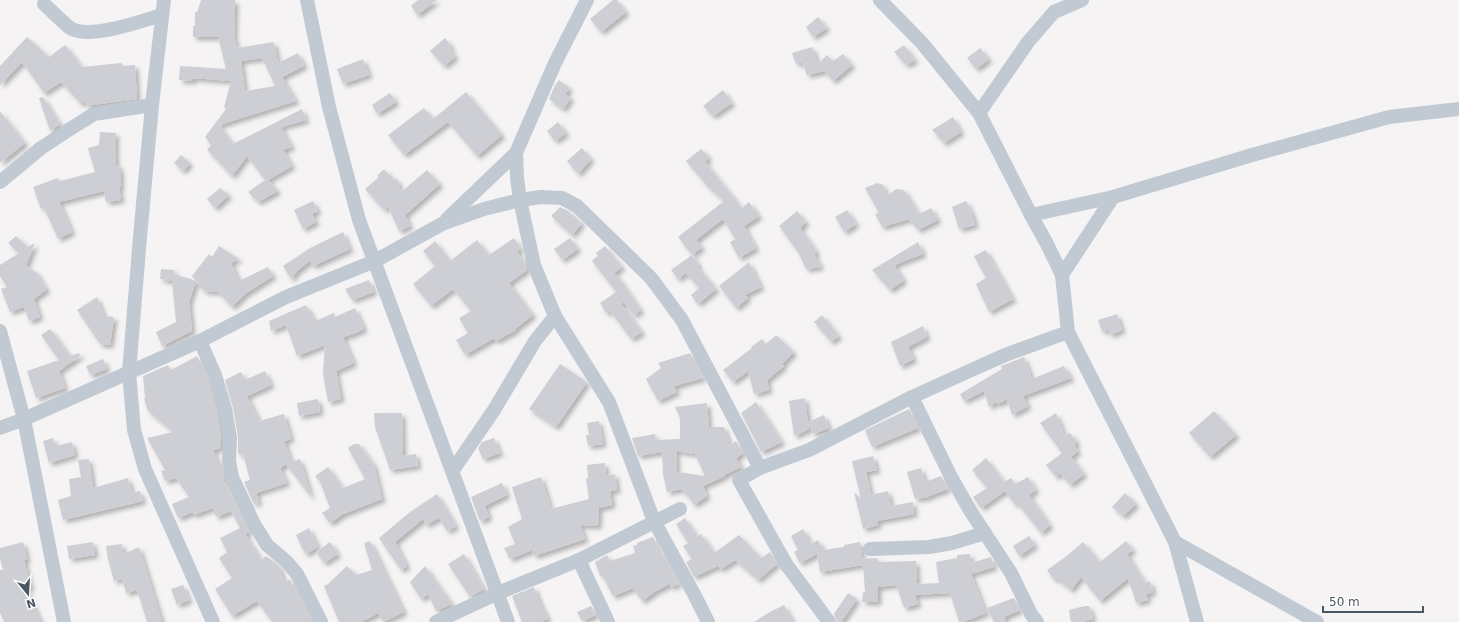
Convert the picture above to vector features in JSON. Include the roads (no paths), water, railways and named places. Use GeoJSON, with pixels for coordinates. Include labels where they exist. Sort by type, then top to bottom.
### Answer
{"type":"FeatureCollection","features":[{"type":"Feature","properties":{"kind":"street"},"geometry":{"type":"LineString","coordinates":[[164,0],[152,105],[129,372],[134,430],[145,469],[213,622]]}},
{"type":"Feature","properties":{"kind":"street"},"geometry":{"type":"LineString","coordinates":[[307,0],[329,107],[359,220],[453,470],[508,622]]}},
{"type":"Feature","properties":{"kind":"street"},"geometry":{"type":"LineString","coordinates":[[442,224],[516,153],[555,63],[587,0]]}},
{"type":"Feature","properties":{"kind":"street"},"geometry":{"type":"LineString","coordinates":[[880,0],[922,43],[979,113],[1047,244],[1062,275],[1068,332],[1175,542],[1197,622]]}},
{"type":"Feature","properties":{"kind":"street"},"geometry":{"type":"LineString","coordinates":[[979,113],[1028,42],[1054,12],[1082,0]]}},
{"type":"Feature","properties":{"kind":"street"},"geometry":{"type":"LineString","coordinates":[[44,4],[72,29],[91,32],[112,29],[162,15]]}},
{"type":"Feature","properties":{"kind":"street"},"geometry":{"type":"LineString","coordinates":[[0,182],[41,148],[94,114],[152,105]]}},
{"type":"Feature","properties":{"kind":"street"},"geometry":{"type":"LineString","coordinates":[[1031,215],[1113,197],[1252,155],[1389,117],[1459,109]]}},
{"type":"Feature","properties":{"kind":"street"},"geometry":{"type":"LineString","coordinates":[[516,153],[520,200],[534,265],[555,316],[609,402],[654,522],[708,622]]}},
{"type":"Feature","properties":{"kind":"street"},"geometry":{"type":"LineString","coordinates":[[0,428],[24,419],[200,340],[286,297],[375,261],[442,224],[484,209],[520,200],[541,197],[562,198],[577,206],[651,278],[682,320],[760,468]]}},
{"type":"Feature","properties":{"kind":"street"},"geometry":{"type":"LineString","coordinates":[[1062,275],[1113,197]]}},
{"type":"Feature","properties":{"kind":"street"},"geometry":{"type":"LineString","coordinates":[[453,470],[494,410],[535,341],[555,316]]}},
{"type":"Feature","properties":{"kind":"street"},"geometry":{"type":"LineString","coordinates":[[0,331],[24,419],[64,622]]}},
{"type":"Feature","properties":{"kind":"street"},"geometry":{"type":"LineString","coordinates":[[829,622],[786,564],[739,480],[760,468],[809,450],[912,397],[1005,355],[1068,332]]}},
{"type":"Feature","properties":{"kind":"street"},"geometry":{"type":"LineString","coordinates":[[200,340],[215,375],[225,409],[230,438],[229,461],[232,477],[254,524],[267,545],[287,562],[297,574],[321,622]]}},
{"type":"Feature","properties":{"kind":"street"},"geometry":{"type":"LineString","coordinates":[[912,397],[951,477],[971,512],[1011,572],[1031,614],[1037,622]]}},
{"type":"Feature","properties":{"kind":"street"},"geometry":{"type":"LineString","coordinates":[[436,622],[498,593],[579,560],[680,509]]}},
{"type":"Feature","properties":{"kind":"street"},"geometry":{"type":"LineString","coordinates":[[870,549],[929,547],[985,533]]}},
{"type":"Feature","properties":{"kind":"street"},"geometry":{"type":"LineString","coordinates":[[1175,542],[1317,622]]}},
{"type":"Feature","properties":{"kind":"street"},"geometry":{"type":"LineString","coordinates":[[579,560],[608,622]]}}]}
